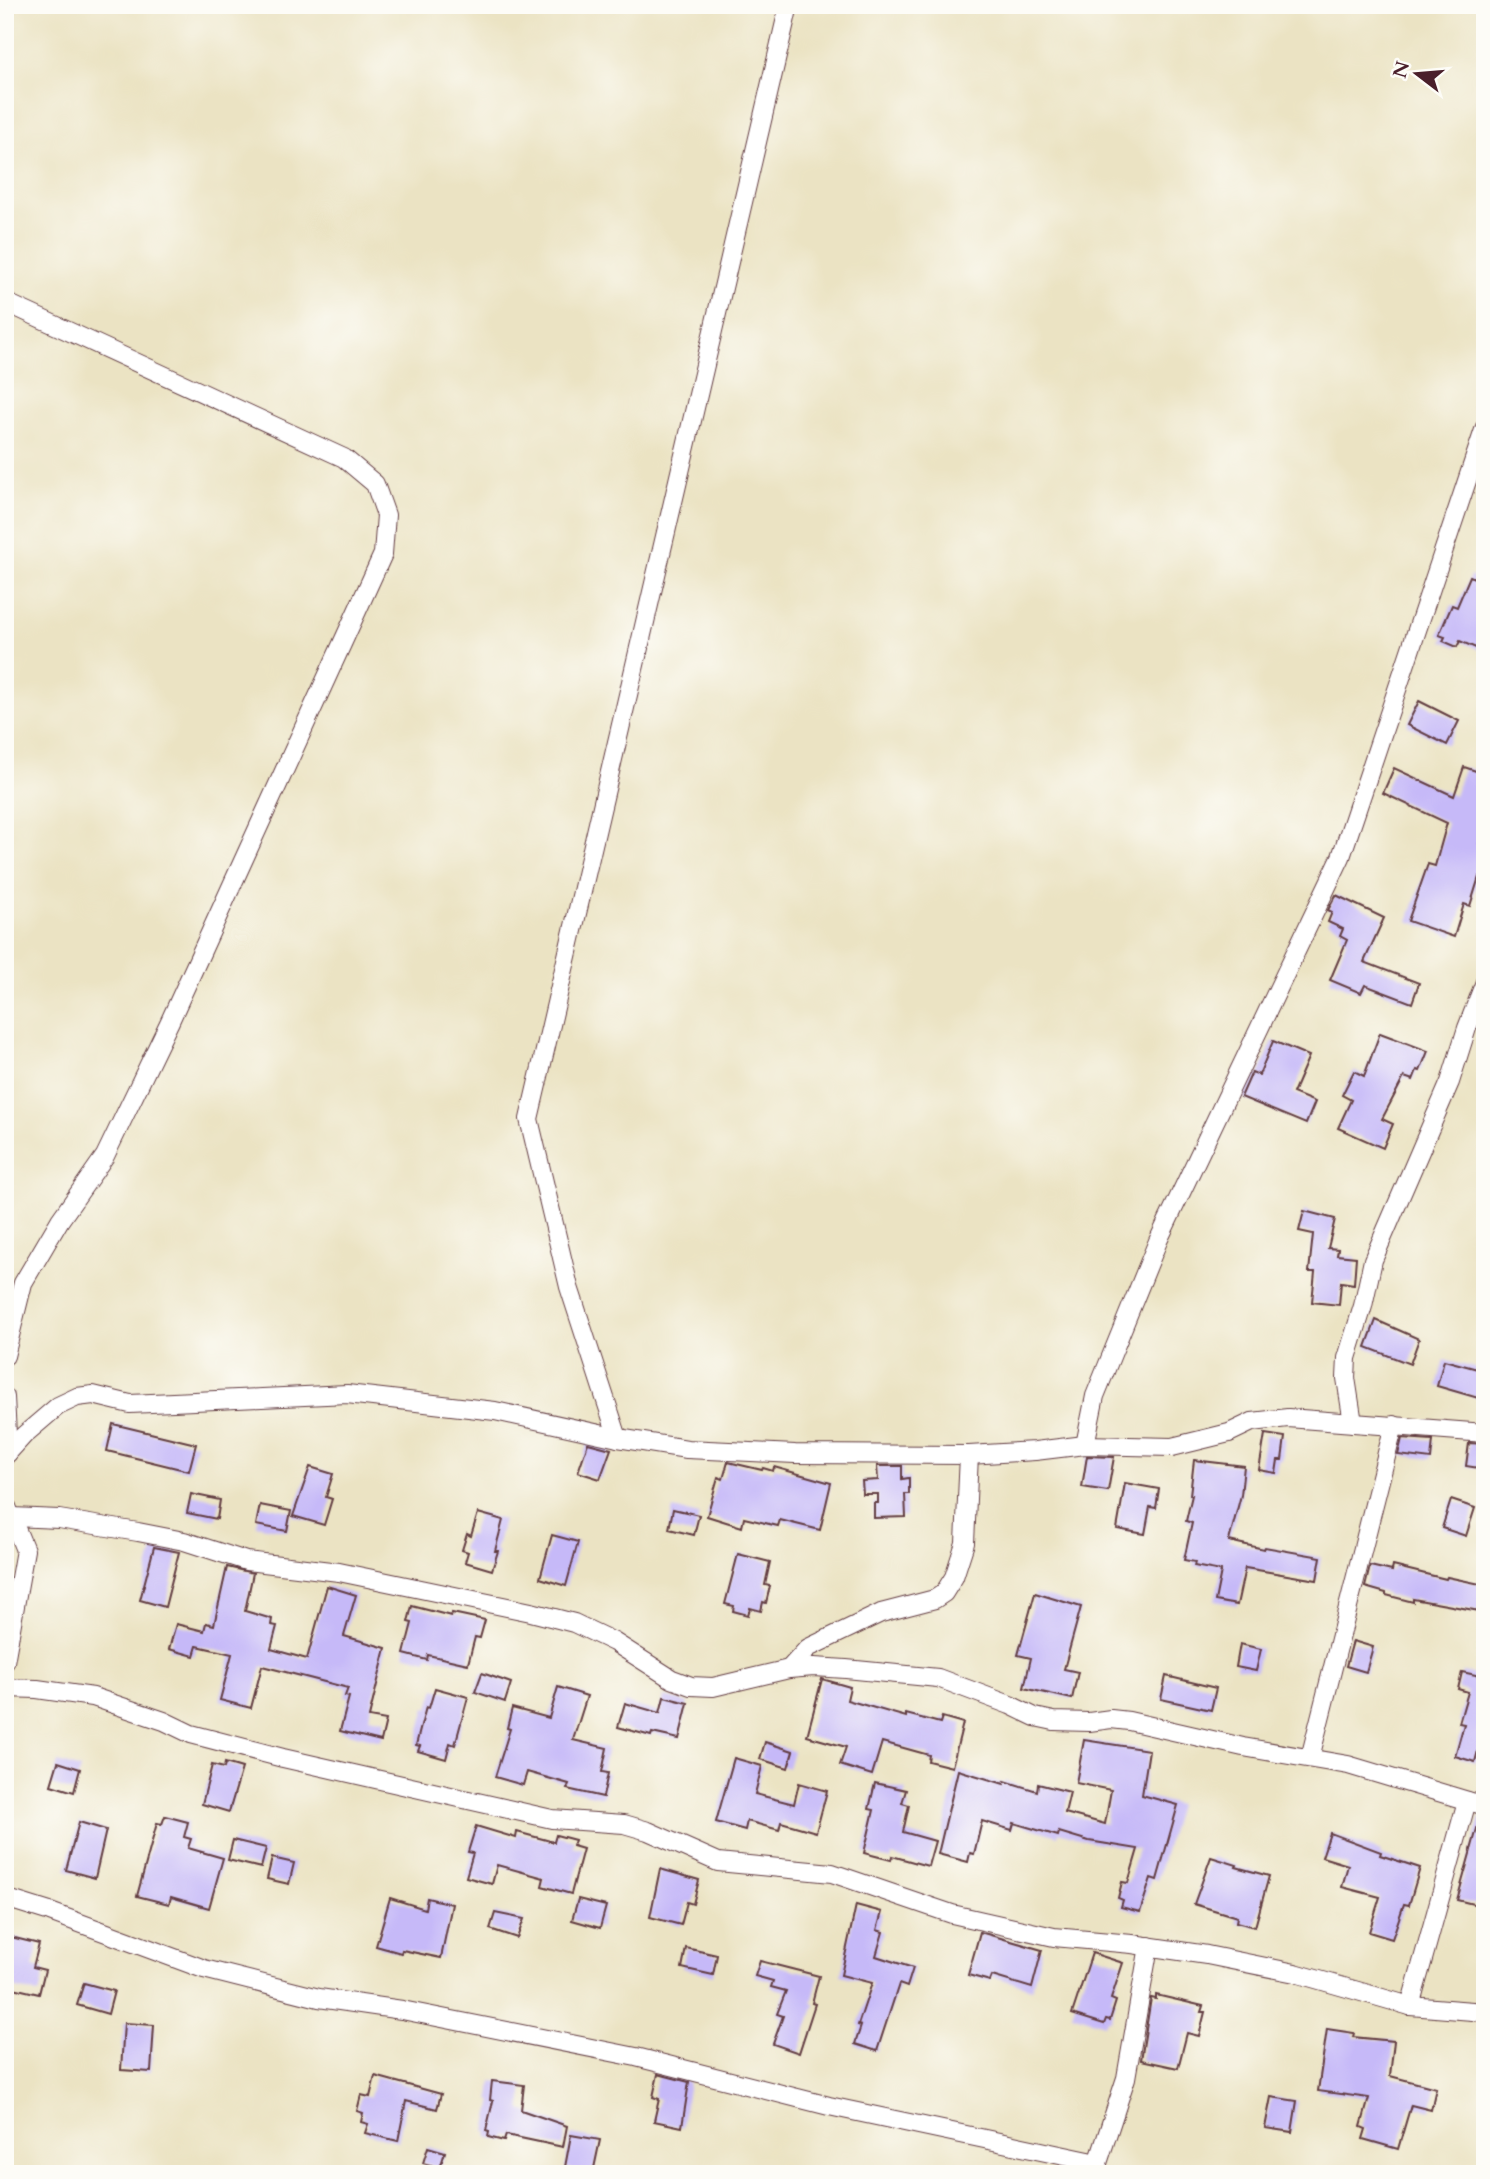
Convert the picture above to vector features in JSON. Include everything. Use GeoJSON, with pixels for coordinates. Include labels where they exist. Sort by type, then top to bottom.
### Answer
{"type":"FeatureCollection","features":[{"type":"Feature","properties":{"kind":"street"},"geometry":{"type":"LineString","coordinates":[[618,1438],[569,1287],[529,1119],[789,5]]}},
{"type":"Feature","properties":{"kind":"street"},"geometry":{"type":"LineString","coordinates":[[5,302],[344,458],[375,484],[386,514],[383,554],[170,1021],[105,1156],[60,1220],[23,1283],[5,1356]]}},
{"type":"Feature","properties":{"kind":"street"},"geometry":{"type":"LineString","coordinates":[[1085,1445],[1095,1396],[1158,1241],[1341,857],[1485,427]]}},
{"type":"Feature","properties":{"kind":"street"},"geometry":{"type":"LineString","coordinates":[[1353,1423],[1346,1378],[1347,1358],[1363,1306],[1373,1260],[1450,1082],[1485,982]]}},
{"type":"Feature","properties":{"kind":"street"},"geometry":{"type":"LineString","coordinates":[[7,1454],[24,1435],[58,1406],[77,1397],[93,1395],[130,1404],[347,1394],[495,1411],[618,1438],[700,1450],[795,1454],[970,1455],[1085,1445],[1172,1447],[1229,1433],[1252,1422],[1288,1418],[1485,1433]]}},
{"type":"Feature","properties":{"kind":"street"},"geometry":{"type":"LineString","coordinates":[[5,1397],[7,1454]]}},
{"type":"Feature","properties":{"kind":"street"},"geometry":{"type":"LineString","coordinates":[[1310,1758],[1394,1425]]}},
{"type":"Feature","properties":{"kind":"street"},"geometry":{"type":"LineString","coordinates":[[789,1669],[808,1648],[881,1613],[935,1599],[944,1592],[954,1577],[965,1542],[970,1455]]}},
{"type":"Feature","properties":{"kind":"street"},"geometry":{"type":"LineString","coordinates":[[8,1509],[184,1541],[246,1561],[339,1572],[574,1623],[614,1642],[672,1679],[691,1685],[713,1687],[789,1669],[814,1667],[938,1678],[1045,1719],[1129,1721],[1242,1747],[1348,1765],[1476,1803],[1410,2006]]}},
{"type":"Feature","properties":{"kind":"street"},"geometry":{"type":"LineString","coordinates":[[5,1662],[25,1550],[8,1509]]}},
{"type":"Feature","properties":{"kind":"street"},"geometry":{"type":"LineString","coordinates":[[5,1688],[37,1689],[93,1697],[164,1721],[191,1734],[283,1758],[539,1816],[624,1824],[648,1831],[718,1862],[832,1873],[952,1914],[1054,1937],[1208,1955],[1295,1973],[1410,2006],[1485,2012]]}},
{"type":"Feature","properties":{"kind":"street"},"geometry":{"type":"LineString","coordinates":[[5,1898],[204,1969],[319,1998],[402,2010],[636,2057],[829,2106],[1098,2163],[1126,2078],[1149,1947]]}},
{"type":"Feature","properties":{"kind":"building"},"geometry":{"type":"Polygon","coordinates":[[[1470,576],[1485,583],[1485,652],[1460,641],[1457,647],[1443,641],[1445,637],[1439,635],[1452,605],[1457,607],[1470,576]]]}},
{"type":"Feature","properties":{"kind":"building"},"geometry":{"type":"Polygon","coordinates":[[[1419,701],[1459,721],[1447,745],[1407,725],[1419,701]]]}},
{"type":"Feature","properties":{"kind":"building"},"geometry":{"type":"Polygon","coordinates":[[[1464,767],[1485,774],[1485,824],[1479,843],[1485,844],[1485,878],[1479,877],[1470,906],[1464,904],[1454,937],[1408,921],[1428,864],[1435,866],[1447,823],[1383,793],[1394,768],[1454,796],[1464,767]]]}},
{"type":"Feature","properties":{"kind":"building"},"geometry":{"type":"Polygon","coordinates":[[[1336,895],[1384,918],[1364,962],[1419,983],[1412,1003],[1365,985],[1361,993],[1330,980],[1347,940],[1340,936],[1343,929],[1328,922],[1332,912],[1328,910],[1336,895]]]}},
{"type":"Feature","properties":{"kind":"building"},"geometry":{"type":"Polygon","coordinates":[[[1380,1033],[1428,1051],[1413,1080],[1404,1077],[1382,1119],[1393,1124],[1383,1148],[1338,1128],[1351,1100],[1342,1095],[1354,1071],[1364,1076],[1380,1033]]]}},
{"type":"Feature","properties":{"kind":"building"},"geometry":{"type":"Polygon","coordinates":[[[1273,1041],[1309,1056],[1293,1093],[1315,1102],[1306,1124],[1241,1097],[1252,1072],[1259,1075],[1273,1041]]]}},
{"type":"Feature","properties":{"kind":"building"},"geometry":{"type":"Polygon","coordinates":[[[1304,1211],[1335,1219],[1328,1248],[1338,1249],[1337,1255],[1356,1257],[1354,1284],[1341,1282],[1339,1305],[1312,1302],[1315,1272],[1309,1272],[1313,1234],[1299,1231],[1304,1211]]]}},
{"type":"Feature","properties":{"kind":"building"},"geometry":{"type":"Polygon","coordinates":[[[1376,1320],[1419,1339],[1410,1364],[1366,1347],[1376,1320]]]}},
{"type":"Feature","properties":{"kind":"building"},"geometry":{"type":"Polygon","coordinates":[[[1444,1360],[1485,1371],[1485,1400],[1437,1386],[1444,1360]]]}},
{"type":"Feature","properties":{"kind":"building"},"geometry":{"type":"Polygon","coordinates":[[[113,1424],[196,1444],[189,1471],[107,1451],[113,1424]]]}},
{"type":"Feature","properties":{"kind":"building"},"geometry":{"type":"Polygon","coordinates":[[[1265,1434],[1285,1437],[1282,1460],[1278,1460],[1276,1473],[1259,1470],[1265,1434]]]}},
{"type":"Feature","properties":{"kind":"building"},"geometry":{"type":"Polygon","coordinates":[[[1402,1438],[1433,1440],[1431,1459],[1398,1455],[1402,1438]]]}},
{"type":"Feature","properties":{"kind":"building"},"geometry":{"type":"Polygon","coordinates":[[[588,1443],[611,1449],[600,1479],[578,1472],[588,1443]]]}},
{"type":"Feature","properties":{"kind":"building"},"geometry":{"type":"Polygon","coordinates":[[[1469,1443],[1485,1444],[1485,1469],[1466,1466],[1469,1443]]]}},
{"type":"Feature","properties":{"kind":"building"},"geometry":{"type":"Polygon","coordinates":[[[1087,1456],[1114,1457],[1108,1491],[1082,1487],[1087,1456]]]}},
{"type":"Feature","properties":{"kind":"building"},"geometry":{"type":"Polygon","coordinates":[[[1194,1460],[1244,1466],[1241,1495],[1229,1541],[1321,1557],[1317,1580],[1245,1568],[1237,1605],[1215,1601],[1221,1571],[1194,1566],[1195,1562],[1184,1560],[1192,1523],[1186,1521],[1192,1495],[1194,1460]]]}},
{"type":"Feature","properties":{"kind":"building"},"geometry":{"type":"Polygon","coordinates":[[[728,1462],[762,1470],[773,1471],[774,1467],[831,1483],[820,1530],[780,1520],[778,1526],[744,1518],[742,1527],[707,1516],[718,1477],[723,1479],[728,1462]]]}},
{"type":"Feature","properties":{"kind":"building"},"geometry":{"type":"Polygon","coordinates":[[[877,1466],[902,1466],[902,1479],[909,1478],[909,1494],[905,1494],[906,1517],[874,1518],[874,1503],[878,1503],[878,1494],[863,1494],[862,1481],[878,1480],[877,1466]]]}},
{"type":"Feature","properties":{"kind":"building"},"geometry":{"type":"Polygon","coordinates":[[[310,1467],[333,1474],[326,1497],[332,1499],[324,1525],[293,1516],[310,1467]]]}},
{"type":"Feature","properties":{"kind":"building"},"geometry":{"type":"Polygon","coordinates":[[[1125,1483],[1159,1489],[1156,1508],[1150,1507],[1145,1534],[1117,1529],[1125,1483]]]}},
{"type":"Feature","properties":{"kind":"building"},"geometry":{"type":"Polygon","coordinates":[[[191,1494],[220,1500],[217,1519],[187,1513],[191,1494]]]}},
{"type":"Feature","properties":{"kind":"building"},"geometry":{"type":"Polygon","coordinates":[[[1451,1500],[1475,1508],[1466,1536],[1442,1528],[1451,1500]]]}},
{"type":"Feature","properties":{"kind":"building"},"geometry":{"type":"Polygon","coordinates":[[[260,1505],[291,1511],[287,1531],[256,1525],[260,1505]]]}},
{"type":"Feature","properties":{"kind":"building"},"geometry":{"type":"Polygon","coordinates":[[[673,1509],[699,1515],[694,1535],[669,1529],[673,1509]]]}},
{"type":"Feature","properties":{"kind":"building"},"geometry":{"type":"Polygon","coordinates":[[[478,1513],[503,1520],[492,1570],[465,1562],[468,1552],[462,1550],[467,1534],[471,1536],[478,1513]]]}},
{"type":"Feature","properties":{"kind":"building"},"geometry":{"type":"Polygon","coordinates":[[[552,1535],[578,1542],[566,1586],[540,1578],[552,1535]]]}},
{"type":"Feature","properties":{"kind":"building"},"geometry":{"type":"Polygon","coordinates":[[[154,1547],[179,1552],[165,1607],[140,1600],[154,1547]]]}},
{"type":"Feature","properties":{"kind":"building"},"geometry":{"type":"Polygon","coordinates":[[[738,1554],[770,1562],[765,1585],[770,1586],[766,1603],[763,1602],[761,1611],[750,1608],[748,1615],[733,1611],[734,1606],[725,1604],[738,1554]]]}},
{"type":"Feature","properties":{"kind":"building"},"geometry":{"type":"Polygon","coordinates":[[[1370,1566],[1392,1571],[1393,1566],[1485,1585],[1485,1612],[1413,1599],[1413,1602],[1365,1587],[1370,1566]]]}},
{"type":"Feature","properties":{"kind":"building"},"geometry":{"type":"Polygon","coordinates":[[[227,1567],[253,1573],[245,1611],[272,1619],[271,1625],[277,1626],[271,1649],[307,1659],[327,1586],[356,1595],[344,1636],[386,1648],[369,1717],[386,1720],[381,1741],[340,1731],[349,1697],[345,1696],[348,1688],[262,1666],[251,1708],[220,1700],[232,1654],[197,1646],[194,1656],[169,1649],[176,1624],[204,1631],[206,1623],[214,1625],[227,1567]]]}},
{"type":"Feature","properties":{"kind":"building"},"geometry":{"type":"Polygon","coordinates":[[[1035,1593],[1081,1607],[1064,1669],[1078,1672],[1072,1699],[1024,1688],[1031,1658],[1018,1655],[1035,1593]]]}},
{"type":"Feature","properties":{"kind":"building"},"geometry":{"type":"Polygon","coordinates":[[[412,1606],[451,1616],[452,1613],[485,1620],[480,1638],[475,1637],[468,1664],[428,1655],[427,1660],[404,1654],[412,1623],[408,1622],[412,1606]]]}},
{"type":"Feature","properties":{"kind":"building"},"geometry":{"type":"Polygon","coordinates":[[[1353,1641],[1373,1647],[1366,1672],[1346,1666],[1353,1641]]]}},
{"type":"Feature","properties":{"kind":"building"},"geometry":{"type":"Polygon","coordinates":[[[1240,1644],[1261,1649],[1256,1671],[1236,1667],[1240,1644]]]}},
{"type":"Feature","properties":{"kind":"building"},"geometry":{"type":"Polygon","coordinates":[[[1462,1672],[1485,1677],[1485,1712],[1478,1735],[1482,1736],[1475,1762],[1455,1756],[1464,1724],[1459,1723],[1468,1692],[1458,1689],[1462,1672]]]}},
{"type":"Feature","properties":{"kind":"building"},"geometry":{"type":"Polygon","coordinates":[[[482,1673],[511,1683],[505,1702],[475,1692],[482,1673]]]}},
{"type":"Feature","properties":{"kind":"building"},"geometry":{"type":"Polygon","coordinates":[[[1166,1676],[1216,1688],[1211,1710],[1161,1699],[1166,1676]]]}},
{"type":"Feature","properties":{"kind":"building"},"geometry":{"type":"Polygon","coordinates":[[[822,1679],[850,1687],[847,1700],[906,1717],[906,1714],[940,1723],[942,1717],[963,1723],[952,1767],[928,1761],[929,1755],[882,1742],[872,1775],[840,1765],[846,1747],[807,1736],[822,1679]]]}},
{"type":"Feature","properties":{"kind":"building"},"geometry":{"type":"Polygon","coordinates":[[[558,1687],[587,1696],[573,1740],[607,1748],[602,1772],[608,1773],[603,1797],[567,1789],[569,1784],[527,1772],[523,1785],[495,1777],[510,1729],[507,1728],[512,1708],[549,1718],[558,1687]]]}},
{"type":"Feature","properties":{"kind":"building"},"geometry":{"type":"Polygon","coordinates":[[[435,1688],[468,1697],[455,1745],[450,1743],[446,1759],[418,1751],[420,1746],[416,1745],[426,1707],[429,1708],[435,1688]]]}},
{"type":"Feature","properties":{"kind":"building"},"geometry":{"type":"Polygon","coordinates":[[[664,1697],[688,1703],[679,1739],[652,1733],[651,1736],[618,1727],[625,1703],[660,1713],[664,1697]]]}},
{"type":"Feature","properties":{"kind":"building"},"geometry":{"type":"Polygon","coordinates":[[[1084,1740],[1149,1750],[1142,1795],[1178,1805],[1157,1880],[1151,1878],[1140,1912],[1121,1907],[1123,1900],[1118,1898],[1122,1882],[1128,1883],[1138,1849],[1089,1841],[1059,1832],[1058,1836],[1014,1823],[1012,1830],[982,1821],[974,1854],[970,1853],[968,1862],[938,1854],[958,1770],[1037,1791],[1038,1784],[1070,1792],[1065,1813],[1105,1824],[1111,1790],[1076,1783],[1084,1740]]]}},
{"type":"Feature","properties":{"kind":"building"},"geometry":{"type":"Polygon","coordinates":[[[765,1742],[793,1751],[788,1768],[760,1759],[765,1742]]]}},
{"type":"Feature","properties":{"kind":"building"},"geometry":{"type":"Polygon","coordinates":[[[734,1758],[762,1766],[755,1794],[794,1804],[799,1783],[827,1791],[816,1832],[781,1822],[779,1830],[747,1821],[745,1830],[716,1822],[734,1758]]]}},
{"type":"Feature","properties":{"kind":"building"},"geometry":{"type":"Polygon","coordinates":[[[58,1762],[80,1769],[74,1792],[51,1785],[58,1762]]]}},
{"type":"Feature","properties":{"kind":"building"},"geometry":{"type":"Polygon","coordinates":[[[225,1763],[242,1768],[229,1812],[202,1804],[212,1765],[224,1768],[225,1763]]]}},
{"type":"Feature","properties":{"kind":"building"},"geometry":{"type":"Polygon","coordinates":[[[875,1783],[906,1790],[902,1803],[909,1805],[903,1832],[935,1841],[928,1866],[892,1856],[891,1860],[864,1853],[874,1810],[869,1809],[875,1783]]]}},
{"type":"Feature","properties":{"kind":"building"},"geometry":{"type":"Polygon","coordinates":[[[165,1816],[188,1822],[184,1837],[191,1839],[188,1848],[223,1858],[209,1908],[171,1897],[169,1904],[137,1896],[157,1823],[162,1824],[165,1816]]]}},
{"type":"Feature","properties":{"kind":"building"},"geometry":{"type":"Polygon","coordinates":[[[1480,1818],[1485,1818],[1485,1907],[1457,1900],[1480,1818]]]}},
{"type":"Feature","properties":{"kind":"building"},"geometry":{"type":"Polygon","coordinates":[[[79,1822],[106,1830],[95,1878],[66,1870],[79,1822]]]}},
{"type":"Feature","properties":{"kind":"building"},"geometry":{"type":"Polygon","coordinates":[[[476,1826],[516,1838],[517,1832],[554,1842],[556,1835],[575,1840],[573,1846],[583,1849],[571,1894],[542,1886],[544,1878],[497,1865],[492,1884],[466,1877],[473,1853],[468,1852],[476,1826]]]}},
{"type":"Feature","properties":{"kind":"building"},"geometry":{"type":"Polygon","coordinates":[[[1330,1833],[1381,1852],[1380,1855],[1420,1868],[1409,1905],[1404,1904],[1392,1939],[1369,1932],[1380,1897],[1342,1887],[1348,1865],[1322,1857],[1330,1833]]]}},
{"type":"Feature","properties":{"kind":"building"},"geometry":{"type":"Polygon","coordinates":[[[233,1840],[266,1848],[261,1868],[228,1860],[233,1840]]]}},
{"type":"Feature","properties":{"kind":"building"},"geometry":{"type":"Polygon","coordinates":[[[1211,1857],[1269,1876],[1255,1927],[1236,1922],[1237,1917],[1194,1904],[1211,1857]]]}},
{"type":"Feature","properties":{"kind":"building"},"geometry":{"type":"Polygon","coordinates":[[[272,1858],[294,1863],[289,1884],[267,1879],[272,1858]]]}},
{"type":"Feature","properties":{"kind":"building"},"geometry":{"type":"Polygon","coordinates":[[[660,1869],[699,1880],[693,1904],[687,1902],[681,1925],[650,1917],[660,1869]]]}},
{"type":"Feature","properties":{"kind":"building"},"geometry":{"type":"Polygon","coordinates":[[[390,1898],[425,1909],[427,1898],[452,1904],[441,1958],[402,1950],[401,1953],[376,1946],[390,1898]]]}},
{"type":"Feature","properties":{"kind":"building"},"geometry":{"type":"Polygon","coordinates":[[[578,1899],[606,1906],[600,1928],[572,1920],[578,1899]]]}},
{"type":"Feature","properties":{"kind":"building"},"geometry":{"type":"Polygon","coordinates":[[[856,1905],[882,1912],[877,1930],[883,1932],[876,1956],[913,1968],[907,1987],[899,1984],[877,2051],[855,2044],[861,2026],[858,2025],[872,1983],[841,1975],[856,1905]]]}},
{"type":"Feature","properties":{"kind":"building"},"geometry":{"type":"Polygon","coordinates":[[[495,1913],[524,1919],[517,1938],[490,1929],[495,1913]]]}},
{"type":"Feature","properties":{"kind":"building"},"geometry":{"type":"Polygon","coordinates":[[[980,1932],[1042,1950],[1032,1988],[992,1976],[990,1981],[968,1975],[980,1932]]]}},
{"type":"Feature","properties":{"kind":"building"},"geometry":{"type":"Polygon","coordinates":[[[11,1937],[39,1944],[33,1967],[45,1970],[39,1994],[5,1986],[5,1961],[11,1937]]]}},
{"type":"Feature","properties":{"kind":"building"},"geometry":{"type":"Polygon","coordinates":[[[686,1948],[717,1955],[713,1975],[682,1968],[686,1948]]]}},
{"type":"Feature","properties":{"kind":"building"},"geometry":{"type":"Polygon","coordinates":[[[1092,1953],[1123,1963],[1111,1999],[1116,2001],[1110,2020],[1106,2019],[1104,2024],[1072,2014],[1092,1953]]]}},
{"type":"Feature","properties":{"kind":"building"},"geometry":{"type":"Polygon","coordinates":[[[760,1961],[819,1976],[812,2003],[815,2004],[799,2053],[773,2044],[783,2016],[777,2014],[786,1991],[771,1987],[773,1981],[755,1976],[760,1961]]]}},
{"type":"Feature","properties":{"kind":"building"},"geometry":{"type":"Polygon","coordinates":[[[84,1983],[114,1991],[108,2014],[77,2005],[84,1983]]]}},
{"type":"Feature","properties":{"kind":"building"},"geometry":{"type":"Polygon","coordinates":[[[1156,1995],[1203,2006],[1201,2012],[1205,2012],[1199,2036],[1187,2033],[1178,2068],[1141,2060],[1151,1998],[1156,1999],[1156,1995]]]}},
{"type":"Feature","properties":{"kind":"building"},"geometry":{"type":"Polygon","coordinates":[[[124,2023],[154,2025],[151,2072],[121,2070],[124,2023]]]}},
{"type":"Feature","properties":{"kind":"building"},"geometry":{"type":"Polygon","coordinates":[[[1327,2029],[1354,2033],[1353,2037],[1394,2041],[1390,2076],[1436,2088],[1431,2110],[1411,2105],[1398,2149],[1363,2139],[1366,2129],[1361,2127],[1369,2098],[1318,2091],[1327,2029]]]}},
{"type":"Feature","properties":{"kind":"building"},"geometry":{"type":"Polygon","coordinates":[[[658,2074],[689,2082],[682,2127],[654,2121],[659,2099],[653,2097],[658,2074]]]}},
{"type":"Feature","properties":{"kind":"building"},"geometry":{"type":"Polygon","coordinates":[[[375,2076],[441,2094],[437,2109],[406,2101],[398,2141],[365,2133],[368,2124],[361,2122],[363,2113],[357,2111],[361,2095],[370,2097],[375,2076]]]}},
{"type":"Feature","properties":{"kind":"building"},"geometry":{"type":"Polygon","coordinates":[[[492,2081],[524,2085],[521,2110],[567,2126],[563,2147],[506,2135],[504,2141],[488,2137],[489,2132],[486,2131],[493,2101],[490,2100],[492,2081]]]}},
{"type":"Feature","properties":{"kind":"building"},"geometry":{"type":"Polygon","coordinates":[[[1271,2097],[1297,2101],[1292,2132],[1265,2128],[1271,2097]]]}},
{"type":"Feature","properties":{"kind":"building"},"geometry":{"type":"Polygon","coordinates":[[[571,2135],[600,2140],[593,2173],[565,2167],[571,2135]]]}},
{"type":"Feature","properties":{"kind":"building"},"geometry":{"type":"Polygon","coordinates":[[[428,2147],[445,2152],[440,2168],[423,2163],[428,2147]]]}}]}
